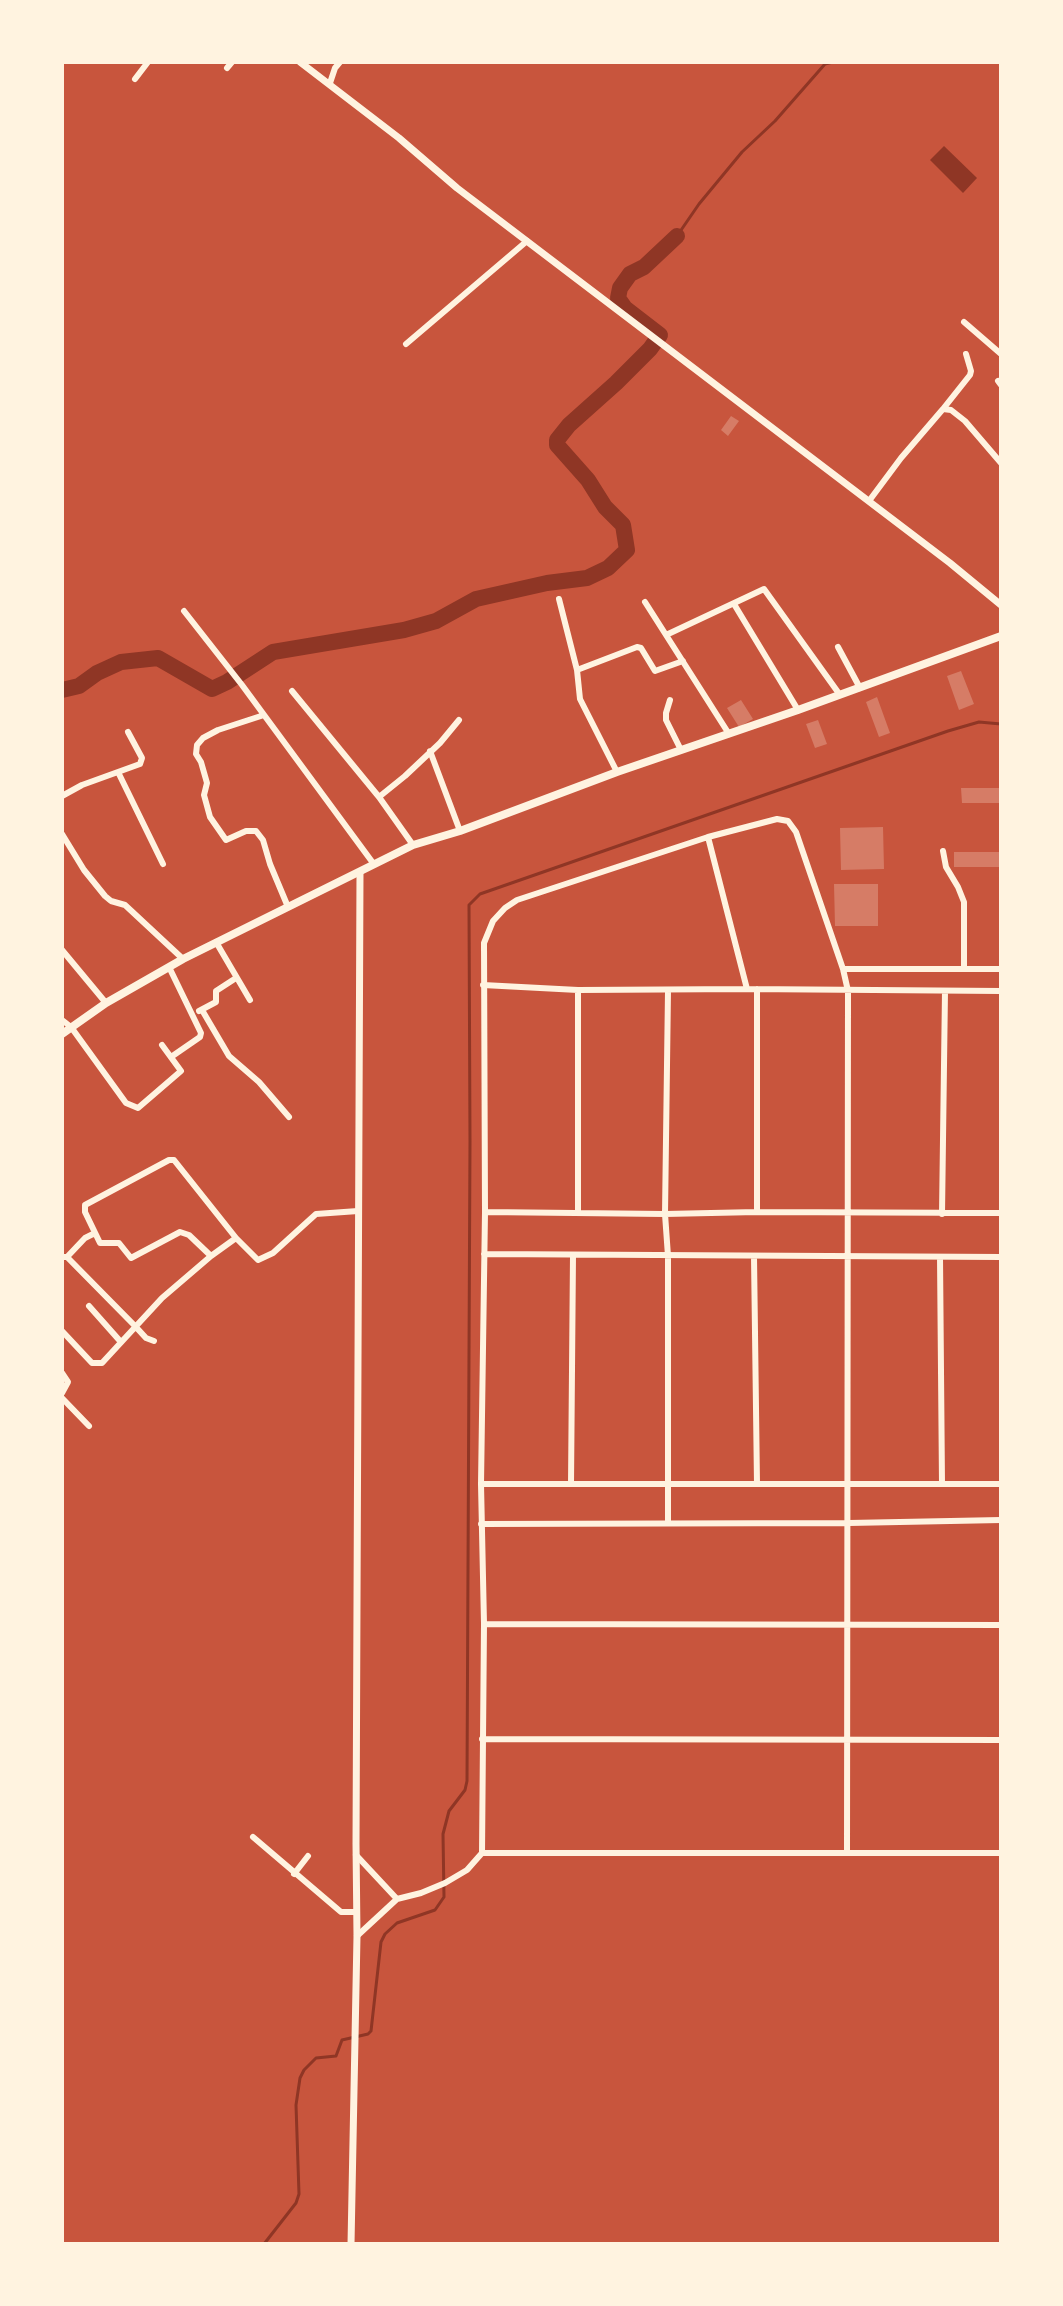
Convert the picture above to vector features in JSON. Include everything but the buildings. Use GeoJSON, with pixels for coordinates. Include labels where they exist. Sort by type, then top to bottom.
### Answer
{"type":"FeatureCollection","features":[{"type":"Feature","properties":{"kind":"main road"},"geometry":{"type":"LineString","coordinates":[[62,1034],[106,1003],[183,959],[413,845],[460,831],[1001,636]]}},
{"type":"Feature","properties":{"kind":"street"},"geometry":{"type":"LineString","coordinates":[[135,79],[148,62]]}},
{"type":"Feature","properties":{"kind":"street"},"geometry":{"type":"LineString","coordinates":[[227,68],[232,62]]}},
{"type":"Feature","properties":{"kind":"street"},"geometry":{"type":"LineString","coordinates":[[330,83],[340,62]]}},
{"type":"Feature","properties":{"kind":"street"},"geometry":{"type":"LineString","coordinates":[[302,63],[457,188],[654,335],[1001,605]]}},
{"type":"Feature","properties":{"kind":"street"},"geometry":{"type":"LineString","coordinates":[[406,344],[527,241]]}},
{"type":"Feature","properties":{"kind":"street"},"geometry":{"type":"LineString","coordinates":[[964,322],[1001,354]]}},
{"type":"Feature","properties":{"kind":"street"},"geometry":{"type":"LineString","coordinates":[[869,501],[970,375],[966,354]]}},
{"type":"Feature","properties":{"kind":"street"},"geometry":{"type":"LineString","coordinates":[[943,409],[951,410],[965,421],[1001,463]]}},
{"type":"Feature","properties":{"kind":"street"},"geometry":{"type":"LineString","coordinates":[[666,635],[764,589],[840,695]]}},
{"type":"Feature","properties":{"kind":"street"},"geometry":{"type":"LineString","coordinates":[[559,599],[577,670],[580,699],[617,772]]}},
{"type":"Feature","properties":{"kind":"street"},"geometry":{"type":"LineString","coordinates":[[645,602],[729,734]]}},
{"type":"Feature","properties":{"kind":"street"},"geometry":{"type":"LineString","coordinates":[[734,604],[798,710]]}},
{"type":"Feature","properties":{"kind":"street"},"geometry":{"type":"LineString","coordinates":[[184,611],[373,863]]}},
{"type":"Feature","properties":{"kind":"street"},"geometry":{"type":"LineString","coordinates":[[577,670],[637,647],[641,648],[655,671],[683,661]]}},
{"type":"Feature","properties":{"kind":"street"},"geometry":{"type":"LineString","coordinates":[[838,647],[860,688]]}},
{"type":"Feature","properties":{"kind":"street"},"geometry":{"type":"LineString","coordinates":[[292,691],[379,797],[413,845]]}},
{"type":"Feature","properties":{"kind":"street"},"geometry":{"type":"LineString","coordinates":[[670,700],[666,720],[681,750]]}},
{"type":"Feature","properties":{"kind":"street"},"geometry":{"type":"LineString","coordinates":[[264,715],[203,738],[197,745],[196,754],[207,783],[204,795],[210,817],[226,840],[246,831],[256,831],[263,840],[288,907]]}},
{"type":"Feature","properties":{"kind":"street"},"geometry":{"type":"LineString","coordinates":[[379,797],[405,776],[459,720]]}},
{"type":"Feature","properties":{"kind":"street"},"geometry":{"type":"LineString","coordinates":[[62,796],[82,785],[137,767],[142,758],[128,732]]}},
{"type":"Feature","properties":{"kind":"street"},"geometry":{"type":"LineString","coordinates":[[430,751],[460,831]]}},
{"type":"Feature","properties":{"kind":"street"},"geometry":{"type":"LineString","coordinates":[[119,774],[163,864]]}},
{"type":"Feature","properties":{"kind":"street"},"geometry":{"type":"LineString","coordinates":[[357,1936],[397,1899],[445,1883],[467,1870],[482,1853],[483,985],[486,934],[498,914],[517,900],[708,837],[777,819],[791,823],[796,832],[848,991],[847,1853]]}},
{"type":"Feature","properties":{"kind":"street"},"geometry":{"type":"LineString","coordinates":[[62,834],[84,870],[105,896],[125,905],[183,959]]}},
{"type":"Feature","properties":{"kind":"street"},"geometry":{"type":"LineString","coordinates":[[708,837],[747,989]]}},
{"type":"Feature","properties":{"kind":"street"},"geometry":{"type":"LineString","coordinates":[[943,851],[946,867],[964,902],[964,968]]}},
{"type":"Feature","properties":{"kind":"street"},"geometry":{"type":"LineString","coordinates":[[351,2244],[357,1936],[360,872]]}},
{"type":"Feature","properties":{"kind":"street"},"geometry":{"type":"LineString","coordinates":[[216,942],[250,1000]]}},
{"type":"Feature","properties":{"kind":"street"},"geometry":{"type":"LineString","coordinates":[[62,950],[106,1003]]}},
{"type":"Feature","properties":{"kind":"street"},"geometry":{"type":"LineString","coordinates":[[169,967],[200,1032],[200,1037],[171,1057]]}},
{"type":"Feature","properties":{"kind":"street"},"geometry":{"type":"LineString","coordinates":[[843,969],[1001,969]]}},
{"type":"Feature","properties":{"kind":"street"},"geometry":{"type":"LineString","coordinates":[[191,1013],[216,1002],[216,991],[236,978]]}},
{"type":"Feature","properties":{"kind":"street"},"geometry":{"type":"LineString","coordinates":[[483,985],[578,990],[1001,991]]}},
{"type":"Feature","properties":{"kind":"street"},"geometry":{"type":"LineString","coordinates":[[757,989],[757,1212]]}},
{"type":"Feature","properties":{"kind":"street"},"geometry":{"type":"LineString","coordinates":[[578,990],[578,1213]]}},
{"type":"Feature","properties":{"kind":"street"},"geometry":{"type":"LineString","coordinates":[[668,991],[665,1214],[668,1256],[668,1522]]}},
{"type":"Feature","properties":{"kind":"street"},"geometry":{"type":"LineString","coordinates":[[942,1214],[945,991]]}},
{"type":"Feature","properties":{"kind":"street"},"geometry":{"type":"LineString","coordinates":[[202,1010],[229,1056],[259,1082],[289,1117]]}},
{"type":"Feature","properties":{"kind":"street"},"geometry":{"type":"LineString","coordinates":[[62,1020],[71,1027],[126,1103],[138,1108],[181,1071],[162,1045]]}},
{"type":"Feature","properties":{"kind":"street"},"geometry":{"type":"LineString","coordinates":[[200,1032],[212,1026]]}},
{"type":"Feature","properties":{"kind":"street"},"geometry":{"type":"LineString","coordinates":[[211,1256],[182,1232],[174,1233],[133,1258],[119,1243],[100,1243],[85,1212],[85,1205],[171,1160],[179,1164],[256,1260],[273,1253],[316,1214],[358,1211]]}},
{"type":"Feature","properties":{"kind":"street"},"geometry":{"type":"LineString","coordinates":[[485,1212],[1001,1213]]}},
{"type":"Feature","properties":{"kind":"street"},"geometry":{"type":"LineString","coordinates":[[95,1233],[65,1257],[146,1338],[154,1341]]}},
{"type":"Feature","properties":{"kind":"street"},"geometry":{"type":"LineString","coordinates":[[62,1331],[92,1363],[102,1363],[162,1298],[236,1238]]}},
{"type":"Feature","properties":{"kind":"street"},"geometry":{"type":"LineString","coordinates":[[484,1254],[1001,1257]]}},
{"type":"Feature","properties":{"kind":"street"},"geometry":{"type":"LineString","coordinates":[[571,1484],[573,1255]]}},
{"type":"Feature","properties":{"kind":"street"},"geometry":{"type":"LineString","coordinates":[[754,1257],[757,1484]]}},
{"type":"Feature","properties":{"kind":"street"},"geometry":{"type":"LineString","coordinates":[[940,1257],[942,1484]]}},
{"type":"Feature","properties":{"kind":"street"},"geometry":{"type":"LineString","coordinates":[[89,1306],[120,1341]]}},
{"type":"Feature","properties":{"kind":"street"},"geometry":{"type":"LineString","coordinates":[[62,1373],[68,1382],[62,1395],[89,1426]]}},
{"type":"Feature","properties":{"kind":"street"},"geometry":{"type":"LineString","coordinates":[[481,1484],[1001,1484]]}},
{"type":"Feature","properties":{"kind":"street"},"geometry":{"type":"LineString","coordinates":[[481,1524],[1001,1520]]}},
{"type":"Feature","properties":{"kind":"street"},"geometry":{"type":"LineString","coordinates":[[484,1624],[1001,1625]]}},
{"type":"Feature","properties":{"kind":"street"},"geometry":{"type":"LineString","coordinates":[[482,1739],[1001,1740]]}},
{"type":"Feature","properties":{"kind":"street"},"geometry":{"type":"LineString","coordinates":[[253,1837],[341,1912],[357,1912]]}},
{"type":"Feature","properties":{"kind":"street"},"geometry":{"type":"LineString","coordinates":[[482,1853],[1001,1853]]}},
{"type":"Feature","properties":{"kind":"street"},"geometry":{"type":"LineString","coordinates":[[356,1855],[397,1899]]}},
{"type":"Feature","properties":{"kind":"street"},"geometry":{"type":"LineString","coordinates":[[294,1874],[308,1856]]}},
{"type":"Feature","properties":{"kind":"shaded area"},"geometry":{"type":"Polygon","coordinates":[[[944,146],[977,178],[963,193],[930,160],[944,146]]]}},
{"type":"Feature","properties":{"kind":"waterway"},"geometry":{"type":"LineString","coordinates":[[677,236],[742,152],[775,121],[825,64],[833,62]]}},
{"type":"Feature","properties":{"kind":"waterway"},"geometry":{"type":"LineString","coordinates":[[62,690],[79,686],[121,662],[158,658],[212,689],[273,652],[404,630],[436,621],[476,599],[547,583],[587,578],[608,568],[627,550],[623,525],[605,507],[588,480],[557,445],[557,440],[650,349],[660,335],[625,308],[618,298],[620,288],[630,274],[644,267],[677,236]]}},
{"type":"Feature","properties":{"kind":"waterway"},"geometry":{"type":"LineString","coordinates":[[264,2244],[296,2203],[299,2194],[296,2105],[300,2078],[316,2058],[336,2056],[342,2040],[371,2031],[381,1942],[397,1923],[435,1910],[444,1897],[443,1834],[449,1811],[465,1790],[467,1781],[469,905],[480,894],[948,731],[979,722],[1001,724]]}}]}
